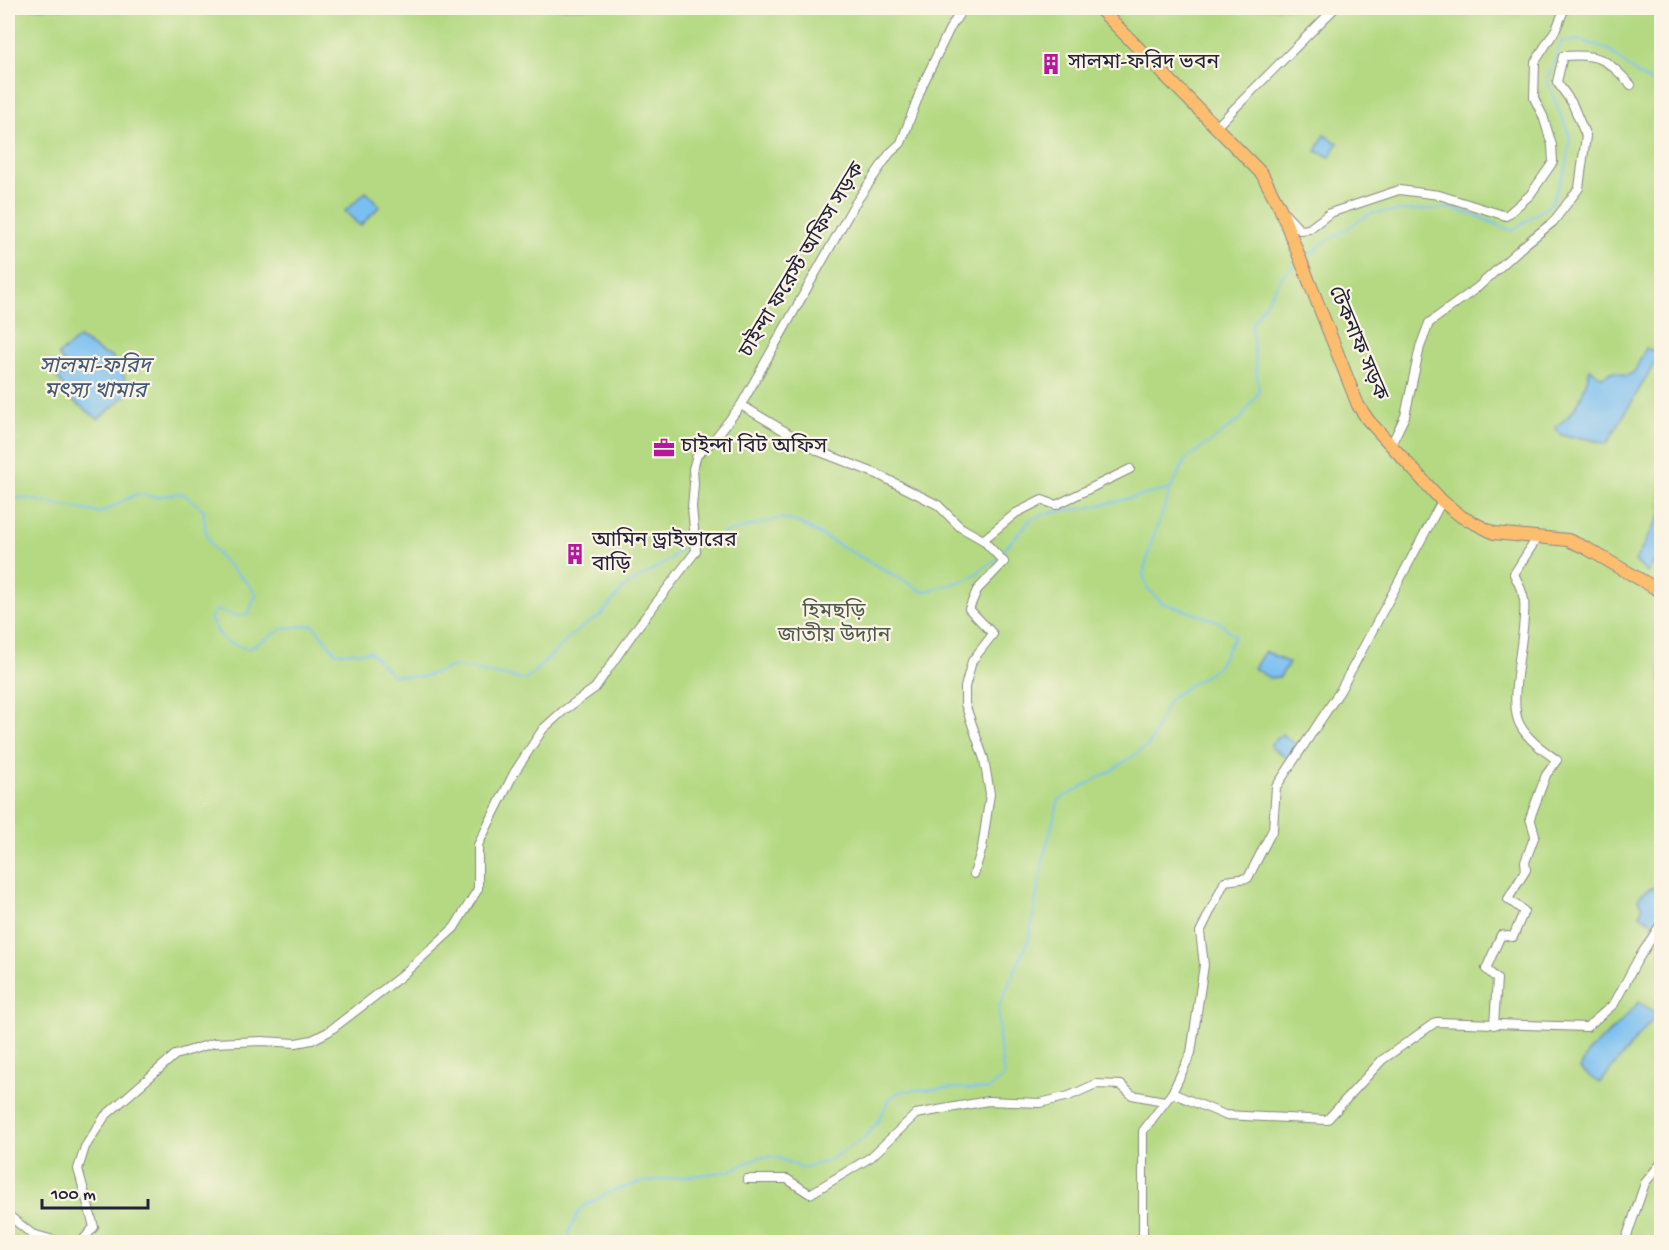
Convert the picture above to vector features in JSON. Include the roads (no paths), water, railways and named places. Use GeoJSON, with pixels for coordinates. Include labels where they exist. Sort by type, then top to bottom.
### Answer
{"type":"FeatureCollection","features":[{"type":"Feature","properties":{"kind":"highway","name":"টেকনাফ সড়ক"},"geometry":{"type":"LineString","coordinates":[[1099,8],[1262,174],[1280,208],[1358,405],[1442,501],[1462,517],[1494,533],[1568,540],[1662,592]]}},
{"type":"Feature","properties":{"kind":"street","name":"চাইন্দা ফরেস্ট অফিস সড়ক"},"geometry":{"type":"LineString","coordinates":[[81,1242],[94,1227],[78,1169],[85,1147],[105,1116],[175,1055],[214,1043],[296,1043],[312,1040],[328,1032],[400,977],[454,928],[478,889],[478,845],[514,773],[543,729],[595,687],[696,551],[692,507],[693,469],[697,455],[713,441],[741,405],[854,205],[890,153],[901,143],[923,84],[949,30],[963,8]]}},
{"type":"Feature","properties":{"kind":"street"},"geometry":{"type":"LineString","coordinates":[[1216,127],[1335,8]]}},
{"type":"Feature","properties":{"kind":"street"},"geometry":{"type":"LineString","coordinates":[[1280,208],[1300,230],[1309,230],[1330,213],[1399,190],[1439,195],[1506,216],[1530,195],[1553,162],[1552,145],[1543,116],[1534,98],[1535,62],[1556,29],[1565,8]]}},
{"type":"Feature","properties":{"kind":"street"},"geometry":{"type":"LineString","coordinates":[[1391,445],[1406,416],[1420,347],[1430,323],[1478,287],[1553,222],[1579,189],[1586,136],[1572,103],[1557,82],[1563,56],[1587,54],[1610,64],[1631,85]]}},
{"type":"Feature","properties":{"kind":"street"},"geometry":{"type":"LineString","coordinates":[[741,405],[818,451],[877,474],[938,505],[960,527],[983,540],[1004,562],[977,590],[969,609],[993,634],[972,661],[965,687],[965,704],[984,759],[990,794],[982,848],[974,874]]}},
{"type":"Feature","properties":{"kind":"street"},"geometry":{"type":"LineString","coordinates":[[983,540],[1016,513],[1042,500],[1056,505],[1130,469]]}},
{"type":"Feature","properties":{"kind":"street"},"geometry":{"type":"LineString","coordinates":[[1140,1242],[1143,1236],[1143,1131],[1172,1093],[1191,1053],[1204,964],[1200,932],[1225,881],[1248,878],[1273,829],[1276,787],[1340,691],[1442,501]]}},
{"type":"Feature","properties":{"kind":"street"},"geometry":{"type":"LineString","coordinates":[[1494,1025],[1497,980],[1486,969],[1501,935],[1513,936],[1524,911],[1508,899],[1526,870],[1525,862],[1534,835],[1530,818],[1546,775],[1557,760],[1532,741],[1518,723],[1516,708],[1517,669],[1524,627],[1524,598],[1514,574],[1537,538]]}},
{"type":"Feature","properties":{"kind":"street"},"geometry":{"type":"LineString","coordinates":[[1172,1093],[1225,1115],[1326,1120],[1382,1060],[1436,1022],[1587,1027],[1614,1004],[1637,961],[1662,922]]}},
{"type":"Feature","properties":{"kind":"street"},"geometry":{"type":"LineString","coordinates":[[747,1179],[787,1179],[810,1194],[871,1157],[916,1114],[988,1101],[1040,1103],[1069,1096],[1096,1084],[1120,1084],[1132,1095],[1164,1101]]}},
{"type":"Feature","properties":{"kind":"street"},"geometry":{"type":"LineString","coordinates":[[1625,1242],[1645,1183],[1662,1162]]}},
{"type":"Feature","properties":{"kind":"street"},"geometry":{"type":"LineString","coordinates":[[8,1215],[32,1234],[61,1242]]}},
{"type":"Feature","properties":{"kind":"water"},"geometry":{"type":"Polygon","coordinates":[[[1324,135],[1338,143],[1330,157],[1316,151],[1324,135]]]}},
{"type":"Feature","properties":{"kind":"water"},"geometry":{"type":"Polygon","coordinates":[[[366,192],[380,206],[360,226],[345,211],[366,192]]]}},
{"type":"Feature","properties":{"kind":"water","name":"সালমা-ফরিদ মৎস্য খামার"},"geometry":{"type":"Polygon","coordinates":[[[79,338],[105,355],[111,355],[124,376],[129,393],[98,419],[72,400],[57,378],[63,374],[60,369],[64,363],[58,355],[79,338]]]}},
{"type":"Feature","properties":{"kind":"water"},"geometry":{"type":"Polygon","coordinates":[[[1646,348],[1660,354],[1607,444],[1561,435],[1555,427],[1579,402],[1590,369],[1602,377],[1613,371],[1626,376],[1634,372],[1646,348]]]}},
{"type":"Feature","properties":{"kind":"water"},"geometry":{"type":"Polygon","coordinates":[[[1661,514],[1661,552],[1647,573],[1635,561],[1661,514]]]}},
{"type":"Feature","properties":{"kind":"water"},"geometry":{"type":"Polygon","coordinates":[[[1265,651],[1289,663],[1280,677],[1269,678],[1254,668],[1265,651]]]}},
{"type":"Feature","properties":{"kind":"water"},"geometry":{"type":"Polygon","coordinates":[[[1282,734],[1298,746],[1290,760],[1272,748],[1271,744],[1282,734]]]}},
{"type":"Feature","properties":{"kind":"water"},"geometry":{"type":"Polygon","coordinates":[[[1661,885],[1661,918],[1656,925],[1640,914],[1643,906],[1638,900],[1644,892],[1661,885]]]}},
{"type":"Feature","properties":{"kind":"water"},"geometry":{"type":"Polygon","coordinates":[[[1639,1002],[1657,1014],[1600,1083],[1580,1069],[1588,1052],[1639,1002]]]}},
{"type":"Feature","properties":{"kind":"waterway"},"geometry":{"type":"LineString","coordinates":[[1303,259],[1371,213],[1450,208],[1512,231],[1551,204],[1567,165],[1570,137],[1547,81],[1561,42],[1580,40],[1609,50],[1638,75],[1662,88]]}},
{"type":"Feature","properties":{"kind":"waterway"},"geometry":{"type":"LineString","coordinates":[[570,1242],[569,1231],[581,1208],[612,1191],[642,1182],[730,1171],[759,1157],[776,1157],[802,1168],[828,1161],[864,1138],[877,1123],[890,1099],[901,1091],[953,1088],[987,1090],[1004,1077],[999,1041],[999,1006],[1029,939],[1044,855],[1059,800],[1111,771],[1149,745],[1170,698],[1217,668],[1235,636],[1218,621],[1162,603],[1148,589],[1143,574],[1171,489],[1185,460],[1240,420],[1259,392],[1251,325],[1285,273],[1297,264]]}},
{"type":"Feature","properties":{"kind":"waterway"},"geometry":{"type":"LineString","coordinates":[[1000,555],[1030,520],[1046,513],[1087,508],[1171,489]]}},
{"type":"Feature","properties":{"kind":"waterway"},"geometry":{"type":"LineString","coordinates":[[8,497],[100,513],[137,494],[157,497],[182,493],[204,510],[205,529],[215,551],[249,584],[256,596],[247,615],[237,616],[216,610],[210,618],[224,640],[248,649],[284,628],[313,625],[336,653],[370,652],[392,675],[423,677],[454,666],[526,680],[571,636],[600,616],[625,587],[693,542]]}},
{"type":"Feature","properties":{"kind":"waterway"},"geometry":{"type":"LineString","coordinates":[[699,540],[782,518],[799,523],[924,592],[969,579],[996,559]]}},
{"type":"Feature","properties":{"kind":"place","name":"সালমা-ফরিদ ভবন"},"geometry":{"type":"Point","coordinates":[1051,64]}},
{"type":"Feature","properties":{"kind":"place","name":"চাইন্দা বিট অফিস"},"geometry":{"type":"Point","coordinates":[664,448]}},
{"type":"Feature","properties":{"kind":"place","name":"আমিন ড্রাইভারের বাড়ি"},"geometry":{"type":"Point","coordinates":[575,554]}},
{"type":"Feature","properties":{"kind":"park label","name":"হিমছড়ি জাতীয় উদ্যান"},"geometry":{"type":"Point","coordinates":[834,625]}}]}
